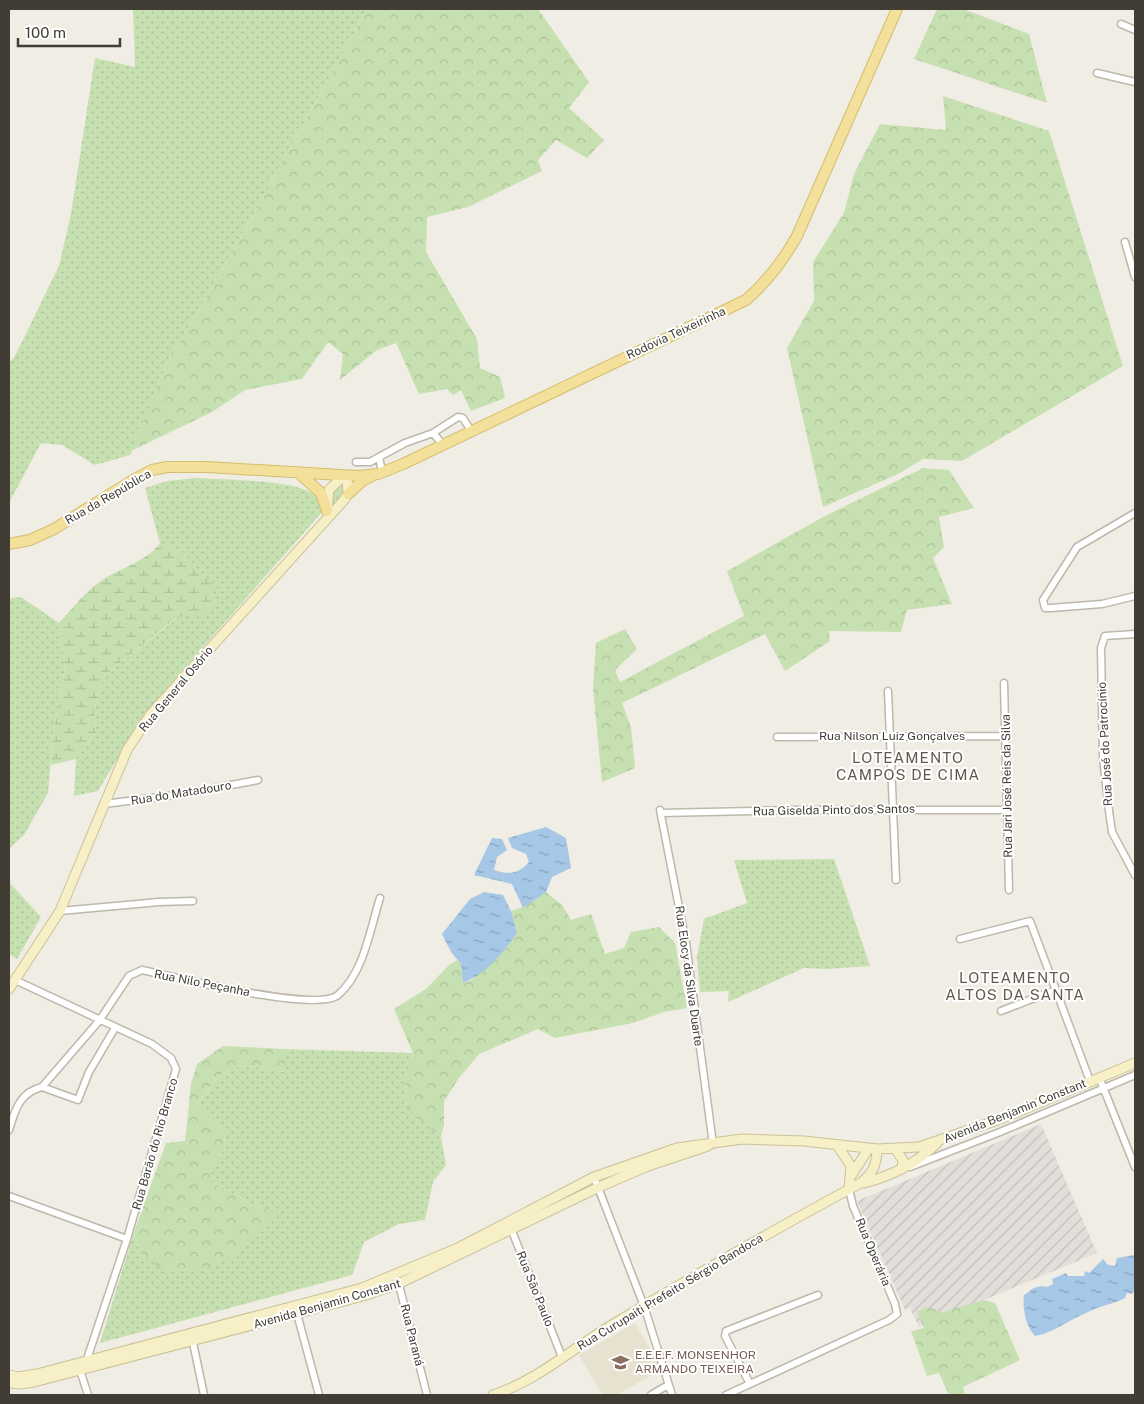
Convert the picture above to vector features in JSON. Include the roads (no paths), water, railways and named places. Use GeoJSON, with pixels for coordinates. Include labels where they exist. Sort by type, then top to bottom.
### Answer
{"type":"FeatureCollection","features":[{"type":"Feature","properties":{"kind":"main road","name":"Rodovia Teixeirinha"},"geometry":{"type":"LineString","coordinates":[[300,474],[345,476],[380,473],[443,445],[746,300],[763,285],[782,262],[797,236],[897,9]]}},
{"type":"Feature","properties":{"kind":"main road","name":"Rua da República"},"geometry":{"type":"LineString","coordinates":[[9,544],[30,540],[54,529],[152,470],[192,466],[300,474]]}},
{"type":"Feature","properties":{"kind":"main road"},"geometry":{"type":"LineString","coordinates":[[348,494],[362,481],[380,473]]}},
{"type":"Feature","properties":{"kind":"main road"},"geometry":{"type":"LineString","coordinates":[[300,474],[321,493],[326,515]]}},
{"type":"Feature","properties":{"kind":"main road"},"geometry":{"type":"LineString","coordinates":[[345,476],[348,494]]}},
{"type":"Feature","properties":{"kind":"main road"},"geometry":{"type":"LineString","coordinates":[[326,515],[329,490],[345,476]]}},
{"type":"Feature","properties":{"kind":"main road","name":"Rua General Osório"},"geometry":{"type":"LineString","coordinates":[[9,989],[60,912],[127,750],[150,715],[326,515],[348,494]]}},
{"type":"Feature","properties":{"kind":"main road","name":"Avenida Benjamin Constant"},"geometry":{"type":"LineString","coordinates":[[397,1280],[508,1220],[594,1177],[677,1148],[694,1144],[713,1144],[742,1139],[774,1139],[895,1149],[919,1147],[998,1120],[1135,1063]]}},
{"type":"Feature","properties":{"kind":"main road","name":"Rua Curupaiti Prefeito Sérgio Bandoca"},"geometry":{"type":"LineString","coordinates":[[493,1395],[514,1392],[562,1357],[746,1245],[859,1184],[902,1169],[929,1151],[938,1142]]}},
{"type":"Feature","properties":{"kind":"main road","name":"Avenida Benjamin Constant"},"geometry":{"type":"LineString","coordinates":[[9,1383],[27,1383],[80,1370],[192,1336],[362,1288],[397,1280],[511,1230],[599,1187],[648,1166],[713,1144]]}},
{"type":"Feature","properties":{"kind":"main road"},"geometry":{"type":"LineString","coordinates":[[837,1145],[851,1166],[849,1189]]}},
{"type":"Feature","properties":{"kind":"main road"},"geometry":{"type":"LineString","coordinates":[[850,1178],[873,1148]]}},
{"type":"Feature","properties":{"kind":"main road"},"geometry":{"type":"LineString","coordinates":[[859,1184],[870,1176],[876,1163],[873,1148]]}},
{"type":"Feature","properties":{"kind":"main road"},"geometry":{"type":"LineString","coordinates":[[895,1149],[903,1160],[902,1169]]}},
{"type":"Feature","properties":{"kind":"main road","name":"Avenida Benjamin Constant"},"geometry":{"type":"LineString","coordinates":[[9,1375],[18,1377],[37,1374],[87,1359],[192,1336]]}},
{"type":"Feature","properties":{"kind":"street"},"geometry":{"type":"LineString","coordinates":[[1121,24],[1135,30]]}},
{"type":"Feature","properties":{"kind":"street"},"geometry":{"type":"LineString","coordinates":[[1097,72],[1135,82]]}},
{"type":"Feature","properties":{"kind":"street"},"geometry":{"type":"LineString","coordinates":[[1124,242],[1135,274]]}},
{"type":"Feature","properties":{"kind":"street"},"geometry":{"type":"LineString","coordinates":[[356,462],[370,462],[405,443],[434,433],[458,416],[463,418],[471,431]]}},
{"type":"Feature","properties":{"kind":"street"},"geometry":{"type":"LineString","coordinates":[[434,433],[443,445]]}},
{"type":"Feature","properties":{"kind":"street"},"geometry":{"type":"LineString","coordinates":[[379,457],[380,473]]}},
{"type":"Feature","properties":{"kind":"street"},"geometry":{"type":"LineString","coordinates":[[1135,513],[1077,547],[1043,600],[1045,608],[1051,608],[1108,603],[1135,596]]}},
{"type":"Feature","properties":{"kind":"street","name":"Rua José do Patrocínio"},"geometry":{"type":"LineString","coordinates":[[1135,634],[1105,636],[1101,648],[1103,757],[1108,811],[1112,832],[1135,876]]}},
{"type":"Feature","properties":{"kind":"street","name":"Rua Jari José Reis da Silva"},"geometry":{"type":"LineString","coordinates":[[1004,682],[1007,736],[1009,890]]}},
{"type":"Feature","properties":{"kind":"street"},"geometry":{"type":"LineString","coordinates":[[888,691],[896,880]]}},
{"type":"Feature","properties":{"kind":"street","name":"Rua Nilson Luiz Gonçalves"},"geometry":{"type":"LineString","coordinates":[[777,736],[1007,736]]}},
{"type":"Feature","properties":{"kind":"street","name":"Rua do Matadouro"},"geometry":{"type":"LineString","coordinates":[[104,804],[183,794],[258,780]]}},
{"type":"Feature","properties":{"kind":"street","name":"Rua Giselda Pinto dos Santos"},"geometry":{"type":"LineString","coordinates":[[661,811],[1007,810]]}},
{"type":"Feature","properties":{"kind":"street","name":"Rua Elocy da Silva Duarte"},"geometry":{"type":"LineString","coordinates":[[661,811],[686,943],[713,1144]]}},
{"type":"Feature","properties":{"kind":"street","name":"Rua Nilo Peçanha"},"geometry":{"type":"LineString","coordinates":[[9,1130],[18,1105],[30,1090],[42,1087],[99,1021],[129,976],[142,970],[273,996],[322,1001],[331,999],[338,995],[357,968],[380,898]]}},
{"type":"Feature","properties":{"kind":"street"},"geometry":{"type":"LineString","coordinates":[[60,912],[159,902],[193,902]]}},
{"type":"Feature","properties":{"kind":"street"},"geometry":{"type":"LineString","coordinates":[[960,939],[1030,921],[1055,990],[1095,1079],[1104,1088],[1135,1167]]}},
{"type":"Feature","properties":{"kind":"street","name":"Rua Barão do Rio Branco"},"geometry":{"type":"LineString","coordinates":[[15,980],[165,1053],[172,1058],[176,1069],[127,1239],[87,1359],[80,1370]]}},
{"type":"Feature","properties":{"kind":"street"},"geometry":{"type":"LineString","coordinates":[[1001,1011],[1055,990]]}},
{"type":"Feature","properties":{"kind":"street"},"geometry":{"type":"LineString","coordinates":[[42,1087],[78,1100],[89,1072],[116,1028]]}},
{"type":"Feature","properties":{"kind":"street","name":"Avenida Benjamin Constant"},"geometry":{"type":"LineString","coordinates":[[902,1169],[1000,1132],[1135,1075]]}},
{"type":"Feature","properties":{"kind":"street"},"geometry":{"type":"LineString","coordinates":[[594,1177],[644,1306],[672,1395]]}},
{"type":"Feature","properties":{"kind":"street","name":"Rua Operária"},"geometry":{"type":"LineString","coordinates":[[750,1384],[889,1320],[897,1314],[895,1304],[853,1206],[849,1189]]}},
{"type":"Feature","properties":{"kind":"street"},"geometry":{"type":"LineString","coordinates":[[9,1196],[127,1239]]}},
{"type":"Feature","properties":{"kind":"street","name":"Rua São Paulo"},"geometry":{"type":"LineString","coordinates":[[508,1220],[562,1357]]}},
{"type":"Feature","properties":{"kind":"street","name":"Rua Paraná"},"geometry":{"type":"LineString","coordinates":[[397,1280],[427,1395]]}},
{"type":"Feature","properties":{"kind":"street"},"geometry":{"type":"LineString","coordinates":[[726,1395],[750,1384],[725,1336],[726,1332],[818,1295]]}},
{"type":"Feature","properties":{"kind":"street"},"geometry":{"type":"LineString","coordinates":[[296,1308],[319,1395]]}},
{"type":"Feature","properties":{"kind":"street"},"geometry":{"type":"LineString","coordinates":[[192,1336],[204,1395]]}},
{"type":"Feature","properties":{"kind":"street"},"geometry":{"type":"LineString","coordinates":[[80,1370],[88,1395]]}},
{"type":"Feature","properties":{"kind":"street"},"geometry":{"type":"LineString","coordinates":[[652,1395],[668,1385]]}},
{"type":"Feature","properties":{"kind":"water"},"geometry":{"type":"Polygon","coordinates":[[[546,827],[566,838],[571,868],[552,877],[546,892],[523,908],[512,884],[474,875],[492,838],[502,839],[507,850],[497,857],[494,870],[509,873],[521,869],[529,862],[526,854],[512,848],[508,838],[546,827]]]}},
{"type":"Feature","properties":{"kind":"water"},"geometry":{"type":"Polygon","coordinates":[[[484,892],[503,895],[511,911],[517,933],[487,968],[463,983],[461,964],[451,952],[442,934],[470,899],[484,892]]]}},
{"type":"Feature","properties":{"kind":"water"},"geometry":{"type":"Polygon","coordinates":[[[1134,1255],[1135,1289],[1132,1294],[1127,1293],[1125,1298],[1081,1315],[1049,1332],[1035,1336],[1029,1328],[1025,1317],[1024,1295],[1037,1287],[1047,1287],[1053,1284],[1052,1279],[1066,1273],[1068,1276],[1084,1276],[1085,1271],[1089,1273],[1103,1259],[1108,1265],[1115,1266],[1117,1258],[1134,1255]]]}},
{"type":"Feature","properties":{"kind":"place","name":"E.E.E.F. MONSENHOR ARMANDO TEIXEIRA"},"geometry":{"type":"Point","coordinates":[621,1362]}},
{"type":"Feature","properties":{"kind":"district","name":"LOTEAMENTO CAMPOS DE CIMA"},"geometry":{"type":"Point","coordinates":[908,766]}},
{"type":"Feature","properties":{"kind":"district","name":"LOTEAMENTO ALTOS DA SANTA"},"geometry":{"type":"Point","coordinates":[1015,986]}}]}
